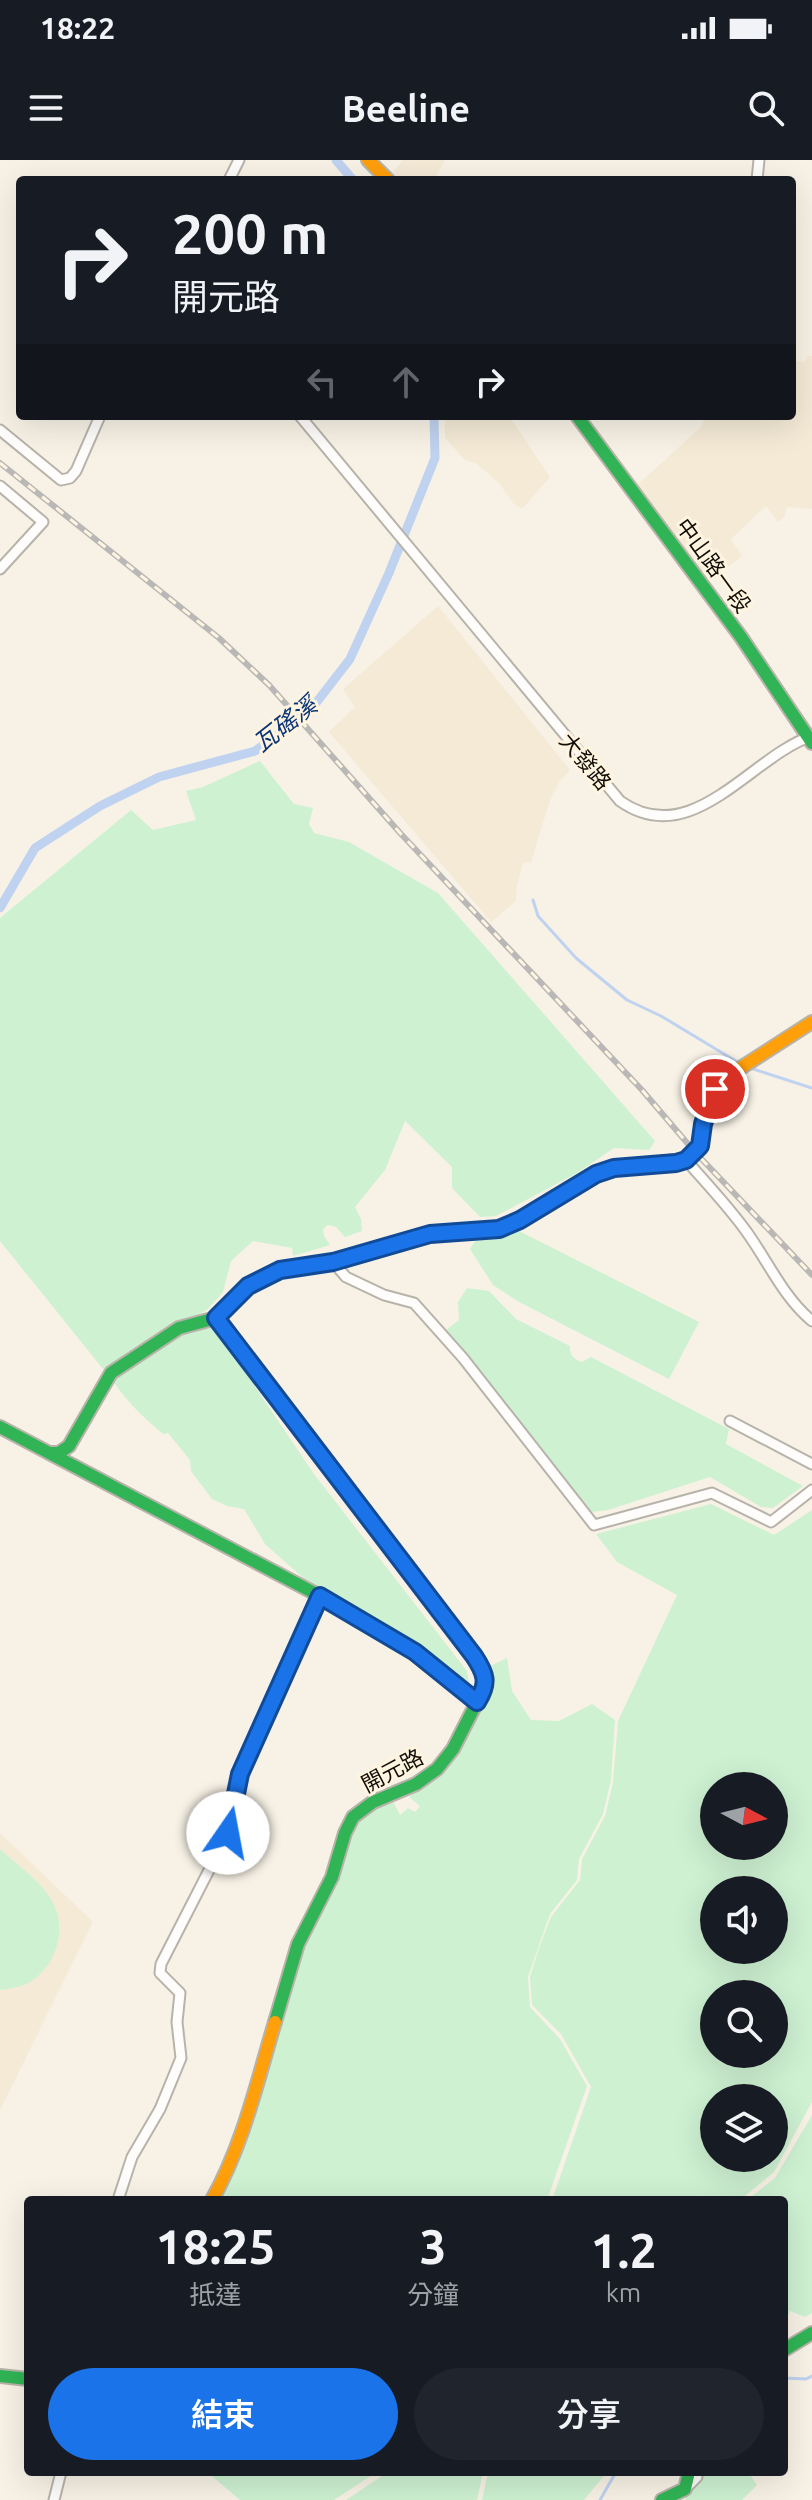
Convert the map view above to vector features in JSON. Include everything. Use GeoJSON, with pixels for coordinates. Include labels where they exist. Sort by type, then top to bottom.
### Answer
{"type":"FeatureCollection","features":[{"type":"Feature","properties":{"kind":"street"},"geometry":{"type":"LineString","coordinates":[[368,160],[384,176]]}},
{"type":"Feature","properties":{"kind":"street"},"geometry":{"type":"LineString","coordinates":[[0,430],[61,480],[70,478],[76,471],[98,420]]}},
{"type":"Feature","properties":{"kind":"street","name":"大發路"},"geometry":{"type":"LineString","coordinates":[[303,420],[628,807],[666,815],[688,811],[743,781],[790,747],[811,738]]}},
{"type":"Feature","properties":{"kind":"street","name":"中山路一段"},"geometry":{"type":"LineString","coordinates":[[580,420],[741,637],[811,738]]}},
{"type":"Feature","properties":{"kind":"street"},"geometry":{"type":"LineString","coordinates":[[0,486],[43,522],[0,569]]}},
{"type":"Feature","properties":{"kind":"street"},"geometry":{"type":"LineString","coordinates":[[46,1452],[59,1453],[69,1446],[111,1373],[179,1328],[216,1318],[248,1286],[280,1270],[333,1262],[430,1234],[499,1229],[605,1171],[686,1160],[700,1146],[703,1124],[715,1089],[812,1022]]}},
{"type":"Feature","properties":{"kind":"street"},"geometry":{"type":"LineString","coordinates":[[686,1160],[747,1232],[779,1283],[812,1321]]}},
{"type":"Feature","properties":{"kind":"street"},"geometry":{"type":"LineString","coordinates":[[333,1262],[346,1277],[384,1295],[414,1303],[463,1358],[594,1525],[712,1493],[771,1522],[812,1490]]}},
{"type":"Feature","properties":{"kind":"street"},"geometry":{"type":"LineString","coordinates":[[0,1427],[320,1596],[415,1652],[477,1702],[485,1690],[483,1670],[474,1656],[216,1318]]}},
{"type":"Feature","properties":{"kind":"street"},"geometry":{"type":"LineString","coordinates":[[730,1421],[812,1464]]}},
{"type":"Feature","properties":{"kind":"street"},"geometry":{"type":"LineString","coordinates":[[119,2196],[132,2157],[160,2109],[181,2058],[177,2022],[180,1993],[160,1973],[161,1964],[228,1833],[240,1774],[320,1596]]}},
{"type":"Feature","properties":{"kind":"street","name":"開元路"},"geometry":{"type":"LineString","coordinates":[[214,2196],[229,2170],[241,2138],[298,1944],[334,1874],[347,1824],[360,1809],[434,1773],[446,1760],[477,1702]]}},
{"type":"Feature","properties":{"kind":"street"},"geometry":{"type":"LineString","coordinates":[[788,2348],[812,2333]]}},
{"type":"Feature","properties":{"kind":"street"},"geometry":{"type":"LineString","coordinates":[[0,2376],[24,2379]]}},
{"type":"Feature","properties":{"kind":"street"},"geometry":{"type":"LineString","coordinates":[[54,2500],[60,2476]]}},
{"type":"Feature","properties":{"kind":"street"},"geometry":{"type":"LineString","coordinates":[[662,2500],[685,2489],[692,2476]]}},
{"type":"Feature","properties":{"kind":"shaded area"},"geometry":{"type":"Polygon","coordinates":[[[403,160],[445,160],[436,176],[391,175],[403,160]]]}},
{"type":"Feature","properties":{"kind":"shaded area"},"geometry":{"type":"Polygon","coordinates":[[[812,356],[812,509],[787,507],[784,518],[778,522],[766,506],[731,539],[742,556],[706,584],[634,488],[700,428],[705,420],[796,420],[796,361],[804,362],[812,356]]]}},
{"type":"Feature","properties":{"kind":"shaded area"},"geometry":{"type":"Polygon","coordinates":[[[445,420],[512,420],[550,477],[522,509],[513,503],[499,483],[477,464],[465,460],[445,438],[445,420]]]}},
{"type":"Feature","properties":{"kind":"shaded area"},"geometry":{"type":"Polygon","coordinates":[[[438,606],[570,770],[550,800],[531,862],[523,863],[516,901],[491,922],[329,732],[355,707],[343,689],[438,606]]]}},
{"type":"Feature","properties":{"kind":"shaded area"},"geometry":{"type":"Polygon","coordinates":[[[0,1833],[93,1922],[0,2110],[0,1833]]]}},
{"type":"Feature","properties":{"kind":"green space"},"geometry":{"type":"Polygon","coordinates":[[[260,761],[294,804],[313,808],[309,824],[314,833],[349,842],[438,893],[655,1141],[649,1150],[614,1148],[577,1173],[496,1216],[480,1217],[452,1188],[452,1167],[405,1121],[385,1170],[355,1207],[362,1231],[345,1237],[336,1227],[328,1225],[323,1229],[330,1245],[293,1256],[292,1248],[253,1241],[231,1261],[223,1292],[208,1309],[103,1369],[0,1241],[0,918],[131,810],[153,830],[196,820],[186,791],[203,787],[260,761]]]}},
{"type":"Feature","properties":{"kind":"green space"},"geometry":{"type":"Polygon","coordinates":[[[519,1231],[699,1322],[669,1379],[521,1303],[493,1285],[470,1249],[477,1238],[519,1231]]]}},
{"type":"Feature","properties":{"kind":"green space"},"geometry":{"type":"Polygon","coordinates":[[[467,1288],[489,1291],[516,1319],[570,1346],[571,1354],[577,1360],[582,1362],[591,1357],[729,1429],[726,1444],[803,1486],[773,1508],[761,1507],[710,1477],[608,1510],[592,1512],[446,1330],[459,1320],[458,1302],[467,1288]]]}},
{"type":"Feature","properties":{"kind":"green space"},"geometry":{"type":"Polygon","coordinates":[[[215,1327],[314,1474],[467,1671],[470,1688],[466,1693],[310,1584],[265,1544],[244,1509],[212,1499],[191,1471],[190,1460],[168,1433],[163,1434],[140,1414],[109,1376],[177,1333],[215,1327]]]}},
{"type":"Feature","properties":{"kind":"green space"},"geometry":{"type":"Polygon","coordinates":[[[711,1504],[774,1535],[812,1510],[812,2102],[788,2146],[788,2084],[700,2084],[700,2172],[774,2172],[745,2196],[553,2196],[591,2087],[561,2034],[532,2005],[530,1977],[551,1917],[580,1880],[582,1859],[605,1816],[613,1782],[618,1721],[677,1595],[617,1562],[596,1534],[711,1504]]]}},
{"type":"Feature","properties":{"kind":"green space"},"geometry":{"type":"Polygon","coordinates":[[[432,1598],[488,1667],[507,1658],[512,1691],[531,1720],[559,1721],[592,1704],[615,1720],[611,1780],[603,1814],[579,1859],[577,1880],[550,1914],[528,1977],[530,2007],[560,2039],[587,2086],[548,2196],[208,2196],[240,2131],[290,1953],[331,1879],[344,1834],[366,1811],[392,1799],[400,1815],[408,1808],[415,1812],[420,1806],[410,1798],[410,1788],[434,1774],[477,1697],[482,1677],[432,1598]]]}},
{"type":"Feature","properties":{"kind":"green space"},"geometry":{"type":"Polygon","coordinates":[[[0,1849],[35,1880],[52,1901],[57,1912],[59,1935],[53,1957],[39,1975],[15,1988],[0,1990],[0,1849]]]}},
{"type":"Feature","properties":{"kind":"green space"},"geometry":{"type":"Polygon","coordinates":[[[812,2115],[812,2313],[805,2317],[790,2311],[788,2315],[788,2196],[752,2196],[779,2172],[788,2172],[788,2156],[812,2115]]]}},
{"type":"Feature","properties":{"kind":"green space"},"geometry":{"type":"Polygon","coordinates":[[[212,2476],[371,2476],[334,2500],[240,2500],[212,2476]]]}},
{"type":"Feature","properties":{"kind":"green space"},"geometry":{"type":"Polygon","coordinates":[[[382,2476],[482,2476],[477,2500],[346,2500],[382,2476]]]}},
{"type":"Feature","properties":{"kind":"green space"},"geometry":{"type":"Polygon","coordinates":[[[487,2476],[604,2476],[584,2500],[482,2500],[487,2476]]]}},
{"type":"Feature","properties":{"kind":"green space"},"geometry":{"type":"Polygon","coordinates":[[[690,2476],[751,2476],[757,2485],[742,2500],[686,2500],[684,2496],[690,2476]]]}},
{"type":"Feature","properties":{"kind":"waterway","name":"瓦磘溪"},"geometry":{"type":"LineString","coordinates":[[336,160],[350,176]]}},
{"type":"Feature","properties":{"kind":"waterway","name":"瓦磘溪"},"geometry":{"type":"LineString","coordinates":[[0,908],[35,848],[100,806],[159,777],[255,751],[309,712],[350,659],[389,573],[435,458],[434,420]]}},
{"type":"Feature","properties":{"kind":"waterway"},"geometry":{"type":"LineString","coordinates":[[533,900],[538,916],[576,958],[627,1000],[661,1016],[739,1063]]}},
{"type":"Feature","properties":{"kind":"waterway"},"geometry":{"type":"LineString","coordinates":[[750,1068],[812,1088]]}},
{"type":"Feature","properties":{"kind":"waterway"},"geometry":{"type":"LineString","coordinates":[[788,2378],[806,2379],[812,2376]]}},
{"type":"Feature","properties":{"kind":"waterway"},"geometry":{"type":"LineString","coordinates":[[600,2500],[614,2476]]}},
{"type":"Feature","properties":{"kind":"railway"},"geometry":{"type":"LineString","coordinates":[[0,463],[219,638],[269,685],[401,834],[812,1275]]}},
{"type":"Feature","properties":{"kind":"traffic: fast"},"geometry":{"type":"LineString","coordinates":[[580,420],[741,637],[812,743]]}},
{"type":"Feature","properties":{"kind":"traffic: fast"},"geometry":{"type":"LineString","coordinates":[[49,1453],[59,1453],[69,1446],[111,1373],[179,1328],[216,1318],[248,1286],[280,1270],[333,1262],[430,1234],[499,1229],[520,1220],[596,1174],[614,1168],[686,1160],[700,1146],[703,1123]]}},
{"type":"Feature","properties":{"kind":"traffic: fast"},"geometry":{"type":"LineString","coordinates":[[0,1427],[394,1638],[477,1702],[453,1749],[437,1769],[416,1784],[373,1802],[353,1817],[332,1877],[298,1944],[275,2022]]}},
{"type":"Feature","properties":{"kind":"traffic: fast"},"geometry":{"type":"LineString","coordinates":[[788,2348],[812,2333]]}},
{"type":"Feature","properties":{"kind":"traffic: fast"},"geometry":{"type":"LineString","coordinates":[[0,2376],[24,2379]]}},
{"type":"Feature","properties":{"kind":"traffic: fast"},"geometry":{"type":"LineString","coordinates":[[662,2500],[685,2489],[688,2476]]}},
{"type":"Feature","properties":{"kind":"traffic: slow"},"geometry":{"type":"LineString","coordinates":[[368,160],[384,176]]}},
{"type":"Feature","properties":{"kind":"traffic: slow"},"geometry":{"type":"LineString","coordinates":[[703,1123],[715,1089],[739,1069],[812,1022]]}},
{"type":"Feature","properties":{"kind":"traffic: slow"},"geometry":{"type":"LineString","coordinates":[[214,2196],[241,2135],[275,2022]]}},
{"type":"Feature","properties":{"kind":"route"},"geometry":{"type":"LineString","coordinates":[[228,1833],[240,1774],[320,1596],[415,1652],[477,1702],[485,1690],[483,1670],[474,1656],[216,1318],[248,1286],[280,1270],[333,1262],[430,1234],[499,1229],[520,1220],[596,1174],[614,1168],[686,1160],[700,1146],[703,1124],[715,1089]]}}]}
